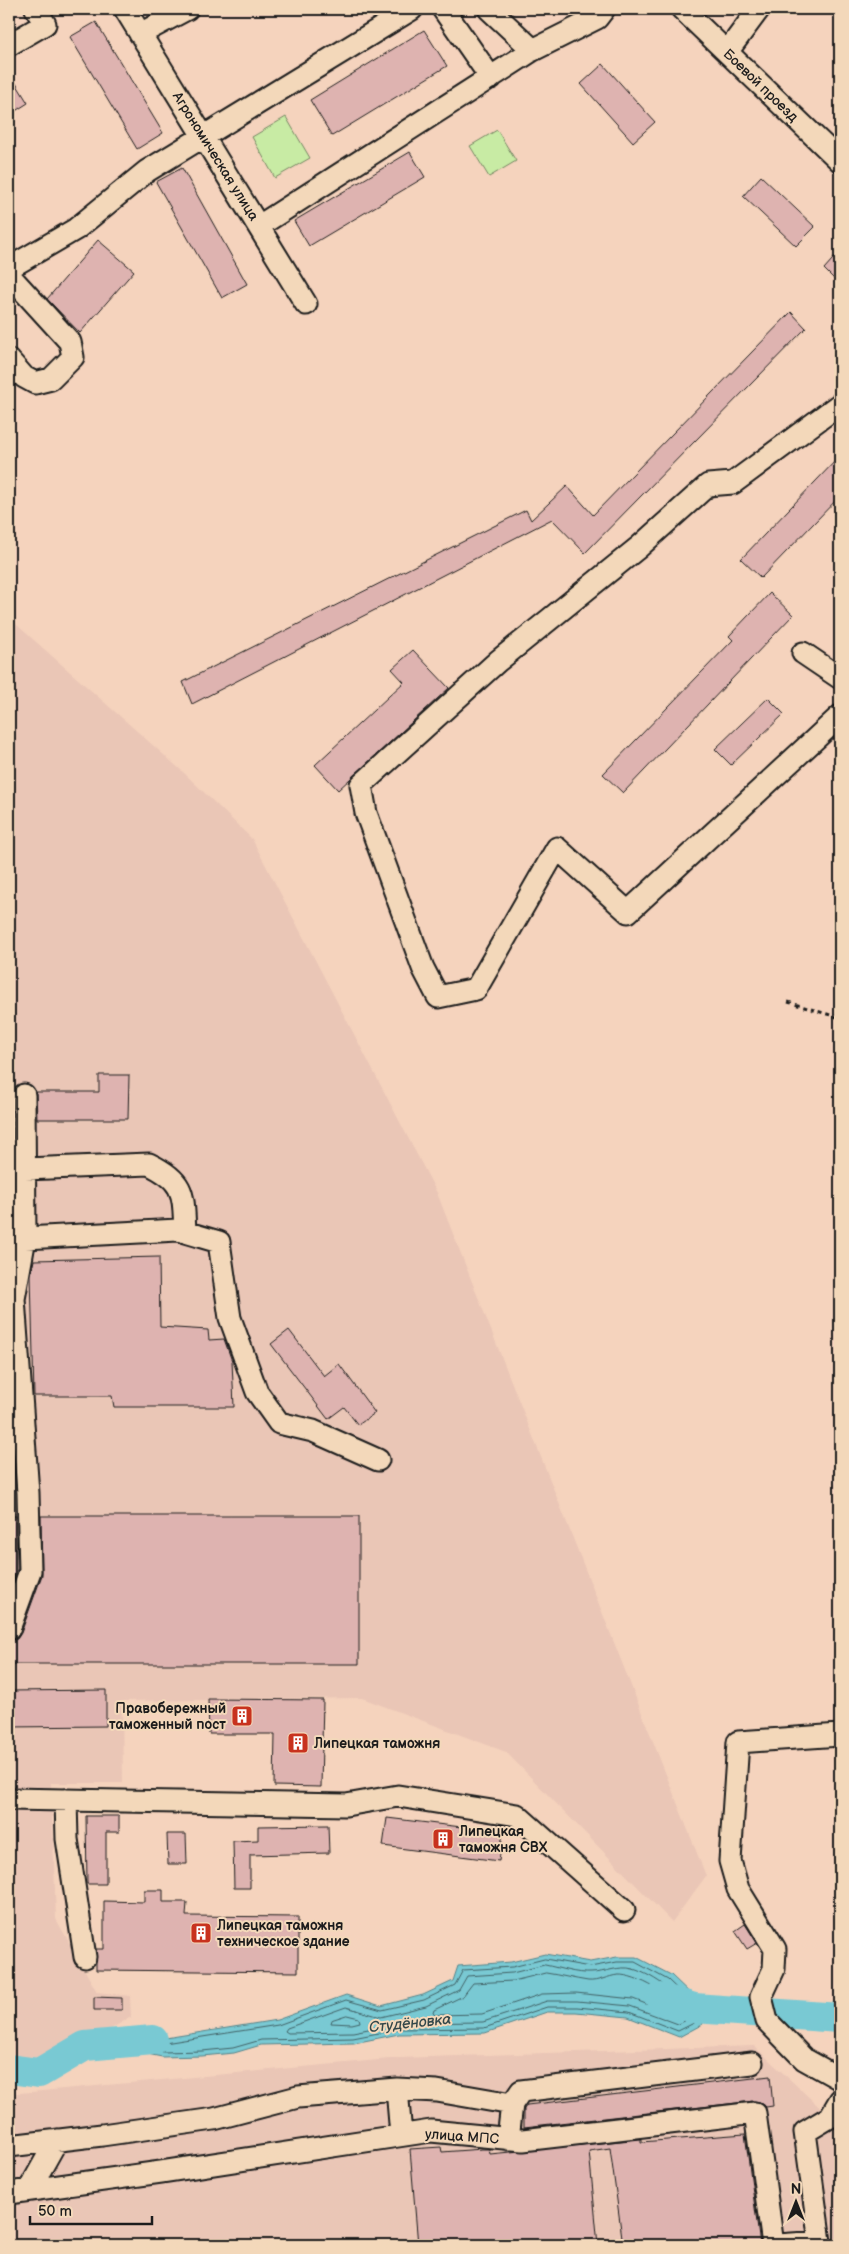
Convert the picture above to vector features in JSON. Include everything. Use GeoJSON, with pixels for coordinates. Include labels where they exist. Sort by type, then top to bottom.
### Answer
{"type":"FeatureCollection","features":[{"type":"Feature","properties":{"kind":"street"},"geometry":{"type":"LineString","coordinates":[[9,46],[45,24],[36,9]]}},
{"type":"Feature","properties":{"kind":"street","name":"Агрономическая улица"},"geometry":{"type":"LineString","coordinates":[[125,9],[306,304]]}},
{"type":"Feature","properties":{"kind":"street"},"geometry":{"type":"LineString","coordinates":[[140,34],[187,9]]}},
{"type":"Feature","properties":{"kind":"street"},"geometry":{"type":"LineString","coordinates":[[9,268],[76,229],[147,171],[412,9]]}},
{"type":"Feature","properties":{"kind":"street"},"geometry":{"type":"LineString","coordinates":[[443,9],[491,78]]}},
{"type":"Feature","properties":{"kind":"street"},"geometry":{"type":"LineString","coordinates":[[488,9],[533,50]]}},
{"type":"Feature","properties":{"kind":"street"},"geometry":{"type":"LineString","coordinates":[[259,226],[533,50],[597,18],[604,9]]}},
{"type":"Feature","properties":{"kind":"street","name":"Боевой проезд"},"geometry":{"type":"LineString","coordinates":[[682,9],[840,161]]}},
{"type":"Feature","properties":{"kind":"street"},"geometry":{"type":"LineString","coordinates":[[727,52],[759,9]]}},
{"type":"Feature","properties":{"kind":"street"},"geometry":{"type":"LineString","coordinates":[[9,275],[70,342],[73,357],[51,379],[35,383],[24,377],[9,360]]}},
{"type":"Feature","properties":{"kind":"street"},"geometry":{"type":"LineString","coordinates":[[840,404],[733,483],[708,485],[639,547],[498,661],[361,785],[366,812],[379,849],[423,968],[438,997],[476,989],[557,848],[628,912],[840,716]]}},
{"type":"Feature","properties":{"kind":"street"},"geometry":{"type":"LineString","coordinates":[[802,653],[840,678]]}},
{"type":"Feature","properties":{"kind":"street"},"geometry":{"type":"LineString","coordinates":[[9,1629],[30,1571],[26,1460],[14,1298],[26,1238],[24,1094]]}},
{"type":"Feature","properties":{"kind":"street"},"geometry":{"type":"LineString","coordinates":[[25,1169],[149,1164],[166,1172],[183,1193],[185,1232]]}},
{"type":"Feature","properties":{"kind":"street"},"geometry":{"type":"LineString","coordinates":[[26,1238],[178,1230],[219,1242],[230,1318],[257,1392],[279,1423],[313,1431],[378,1460]]}},
{"type":"Feature","properties":{"kind":"street"},"geometry":{"type":"LineString","coordinates":[[840,1735],[738,1742],[730,1861],[738,1889],[775,1949],[774,1969],[761,1997],[767,2021],[804,2059],[840,2078]]}},
{"type":"Feature","properties":{"kind":"street"},"geometry":{"type":"LineString","coordinates":[[9,1799],[346,1805],[398,1796],[517,1815],[624,1910]]}},
{"type":"Feature","properties":{"kind":"street"},"geometry":{"type":"LineString","coordinates":[[66,1800],[67,1839],[85,1957]]}},
{"type":"Feature","properties":{"kind":"street"},"geometry":{"type":"LineString","coordinates":[[508,2139],[512,2104],[521,2091],[752,2063]]}},
{"type":"Feature","properties":{"kind":"street"},"geometry":{"type":"LineString","coordinates":[[9,2146],[214,2119],[298,2097],[397,2089],[437,2091],[512,2104]]}},
{"type":"Feature","properties":{"kind":"street"},"geometry":{"type":"LineString","coordinates":[[397,2089],[402,2135]]}},
{"type":"Feature","properties":{"kind":"street"},"geometry":{"type":"LineString","coordinates":[[778,2245],[820,2242],[805,2132],[830,2117],[840,2100]]}},
{"type":"Feature","properties":{"kind":"street","name":"улица МПС"},"geometry":{"type":"LineString","coordinates":[[19,2191],[162,2172],[431,2131],[523,2140],[755,2113],[773,2245]]}},
{"type":"Feature","properties":{"kind":"street"},"geometry":{"type":"LineString","coordinates":[[19,2191],[57,2140]]}},
{"type":"Feature","properties":{"kind":"path"},"geometry":{"type":"LineString","coordinates":[[788,1002],[840,1018]]}},
{"type":"Feature","properties":{"kind":"shaded area"},"geometry":{"type":"Polygon","coordinates":[[[9,618],[182,771],[252,839],[437,1193],[706,1876],[672,1922],[506,1752],[362,1698],[122,1701],[123,1783],[51,1783],[56,1919],[97,1992],[130,1996],[131,2017],[40,2070],[9,2066],[9,618]]]}},
{"type":"Feature","properties":{"kind":"shaded area"},"geometry":{"type":"Polygon","coordinates":[[[754,2046],[830,2117],[840,2124],[840,2245],[9,2245],[9,2094],[400,2058],[754,2046]]]}},
{"type":"Feature","properties":{"kind":"green space"},"geometry":{"type":"Polygon","coordinates":[[[286,117],[310,158],[275,178],[252,137],[286,117]]]}},
{"type":"Feature","properties":{"kind":"green space"},"geometry":{"type":"Polygon","coordinates":[[[497,130],[516,161],[489,177],[470,146],[497,130]]]}},
{"type":"Feature","properties":{"kind":"water"},"geometry":{"type":"Polygon","coordinates":[[[545,1954],[590,1962],[617,1957],[636,1957],[671,1975],[695,1998],[703,2024],[679,2037],[628,2017],[576,2012],[547,2012],[485,2033],[399,2034],[354,2043],[261,2045],[234,2053],[162,2057],[137,2052],[115,2051],[110,2033],[153,2040],[277,2020],[346,1995],[381,2006],[423,1995],[453,1981],[458,1966],[511,1962],[545,1954]]]}},
{"type":"Feature","properties":{"kind":"building"},"geometry":{"type":"Polygon","coordinates":[[[96,22],[163,133],[137,149],[70,37],[96,22]]]}},
{"type":"Feature","properties":{"kind":"building"},"geometry":{"type":"Polygon","coordinates":[[[424,30],[447,66],[332,136],[310,100],[424,30]]]}},
{"type":"Feature","properties":{"kind":"building"},"geometry":{"type":"Polygon","coordinates":[[[603,64],[655,122],[633,142],[581,84],[603,64]]]}},
{"type":"Feature","properties":{"kind":"building"},"geometry":{"type":"Polygon","coordinates":[[[9,72],[28,103],[9,115],[9,72]]]}},
{"type":"Feature","properties":{"kind":"building"},"geometry":{"type":"Polygon","coordinates":[[[410,152],[425,177],[309,246],[294,221],[410,152]]]}},
{"type":"Feature","properties":{"kind":"building"},"geometry":{"type":"Polygon","coordinates":[[[182,168],[247,284],[222,298],[156,182],[182,168]]]}},
{"type":"Feature","properties":{"kind":"building"},"geometry":{"type":"Polygon","coordinates":[[[761,176],[815,227],[796,246],[743,196],[761,176]]]}},
{"type":"Feature","properties":{"kind":"building"},"geometry":{"type":"Polygon","coordinates":[[[98,240],[134,271],[80,333],[47,299],[98,240]]]}},
{"type":"Feature","properties":{"kind":"building"},"geometry":{"type":"Polygon","coordinates":[[[840,251],[840,285],[824,269],[840,251]]]}},
{"type":"Feature","properties":{"kind":"building"},"geometry":{"type":"Polygon","coordinates":[[[791,312],[806,328],[585,553],[552,519],[192,704],[183,682],[526,510],[531,520],[567,486],[593,515],[791,312]]]}},
{"type":"Feature","properties":{"kind":"building"},"geometry":{"type":"Polygon","coordinates":[[[840,456],[840,496],[761,578],[741,559],[840,456]]]}},
{"type":"Feature","properties":{"kind":"building"},"geometry":{"type":"Polygon","coordinates":[[[770,593],[793,615],[623,793],[603,774],[733,640],[729,636],[770,593]]]}},
{"type":"Feature","properties":{"kind":"building"},"geometry":{"type":"Polygon","coordinates":[[[413,650],[449,688],[338,790],[315,765],[404,682],[392,669],[413,650]]]}},
{"type":"Feature","properties":{"kind":"building"},"geometry":{"type":"Polygon","coordinates":[[[768,698],[784,714],[731,765],[715,749],[768,698]]]}},
{"type":"Feature","properties":{"kind":"building"},"geometry":{"type":"Polygon","coordinates":[[[99,1075],[129,1075],[128,1119],[37,1119],[36,1092],[99,1092],[99,1075]]]}},
{"type":"Feature","properties":{"kind":"building"},"geometry":{"type":"Polygon","coordinates":[[[159,1257],[160,1327],[208,1330],[209,1340],[224,1339],[232,1361],[234,1407],[114,1407],[112,1396],[34,1396],[31,1275],[34,1260],[159,1257]]]}},
{"type":"Feature","properties":{"kind":"building"},"geometry":{"type":"Polygon","coordinates":[[[289,1330],[324,1376],[339,1364],[375,1413],[358,1425],[344,1407],[328,1419],[271,1344],[289,1330]]]}},
{"type":"Feature","properties":{"kind":"building"},"geometry":{"type":"Polygon","coordinates":[[[9,1516],[16,1516],[17,1569],[9,1593],[9,1516]]]}},
{"type":"Feature","properties":{"kind":"building"},"geometry":{"type":"Polygon","coordinates":[[[41,1516],[359,1516],[359,1664],[9,1664],[9,1641],[17,1639],[21,1633],[42,1575],[41,1516]]]}},
{"type":"Feature","properties":{"kind":"building"},"geometry":{"type":"Polygon","coordinates":[[[106,1690],[106,1726],[9,1727],[9,1691],[106,1690]]]}},
{"type":"Feature","properties":{"kind":"building","name":"Липецкая таможня"},"geometry":{"type":"Polygon","coordinates":[[[208,1699],[323,1700],[321,1787],[274,1786],[275,1734],[209,1734],[208,1699]]]}},
{"type":"Feature","properties":{"kind":"building"},"geometry":{"type":"Polygon","coordinates":[[[86,1816],[119,1816],[119,1832],[106,1832],[106,1884],[87,1884],[86,1816]]]}},
{"type":"Feature","properties":{"kind":"building","name":"Липецкая таможня СВХ"},"geometry":{"type":"Polygon","coordinates":[[[387,1818],[503,1832],[499,1861],[383,1846],[387,1818]]]}},
{"type":"Feature","properties":{"kind":"building"},"geometry":{"type":"Polygon","coordinates":[[[328,1825],[329,1853],[250,1855],[250,1888],[234,1888],[233,1841],[258,1840],[258,1826],[328,1825]]]}},
{"type":"Feature","properties":{"kind":"building"},"geometry":{"type":"Polygon","coordinates":[[[167,1834],[186,1834],[187,1864],[168,1864],[167,1834]]]}},
{"type":"Feature","properties":{"kind":"building","name":"Липецкая таможня техническое здание"},"geometry":{"type":"Polygon","coordinates":[[[144,1890],[163,1890],[163,1902],[187,1902],[186,1916],[298,1917],[298,1972],[96,1970],[96,1949],[104,1949],[104,1901],[144,1902],[144,1890]]]}},
{"type":"Feature","properties":{"kind":"building"},"geometry":{"type":"Polygon","coordinates":[[[745,1924],[757,1943],[747,1949],[735,1931],[745,1924]]]}},
{"type":"Feature","properties":{"kind":"building"},"geometry":{"type":"Polygon","coordinates":[[[94,1997],[122,1998],[122,2010],[94,2010],[94,1997]]]}},
{"type":"Feature","properties":{"kind":"building"},"geometry":{"type":"Polygon","coordinates":[[[770,2076],[773,2106],[766,2107],[760,2102],[754,2101],[524,2127],[524,2109],[527,2105],[770,2076]]]}},
{"type":"Feature","properties":{"kind":"building"},"geometry":{"type":"Polygon","coordinates":[[[745,2134],[760,2245],[623,2245],[610,2148],[589,2151],[598,2245],[418,2245],[410,2149],[441,2147],[442,2152],[489,2149],[490,2154],[641,2139],[641,2142],[745,2134]]]}},
{"type":"Feature","properties":{"kind":"waterway","name":"Студёновка"},"geometry":{"type":"LineString","coordinates":[[660,1998],[694,2008],[840,2018]]}},
{"type":"Feature","properties":{"kind":"waterway","name":"Студёновка"},"geometry":{"type":"LineString","coordinates":[[9,2069],[39,2073],[85,2046],[153,2040]]}},
{"type":"Feature","properties":{"kind":"place","name":"Правобережный таможенный пост"},"geometry":{"type":"Point","coordinates":[242,1716]}},
{"type":"Feature","properties":{"kind":"place","name":"Липецкая таможня"},"geometry":{"type":"Point","coordinates":[298,1743]}},
{"type":"Feature","properties":{"kind":"place","name":"Липецкая таможня СВХ"},"geometry":{"type":"Point","coordinates":[443,1839]}},
{"type":"Feature","properties":{"kind":"place","name":"Липецкая таможня техническое здание"},"geometry":{"type":"Point","coordinates":[201,1933]}}]}
